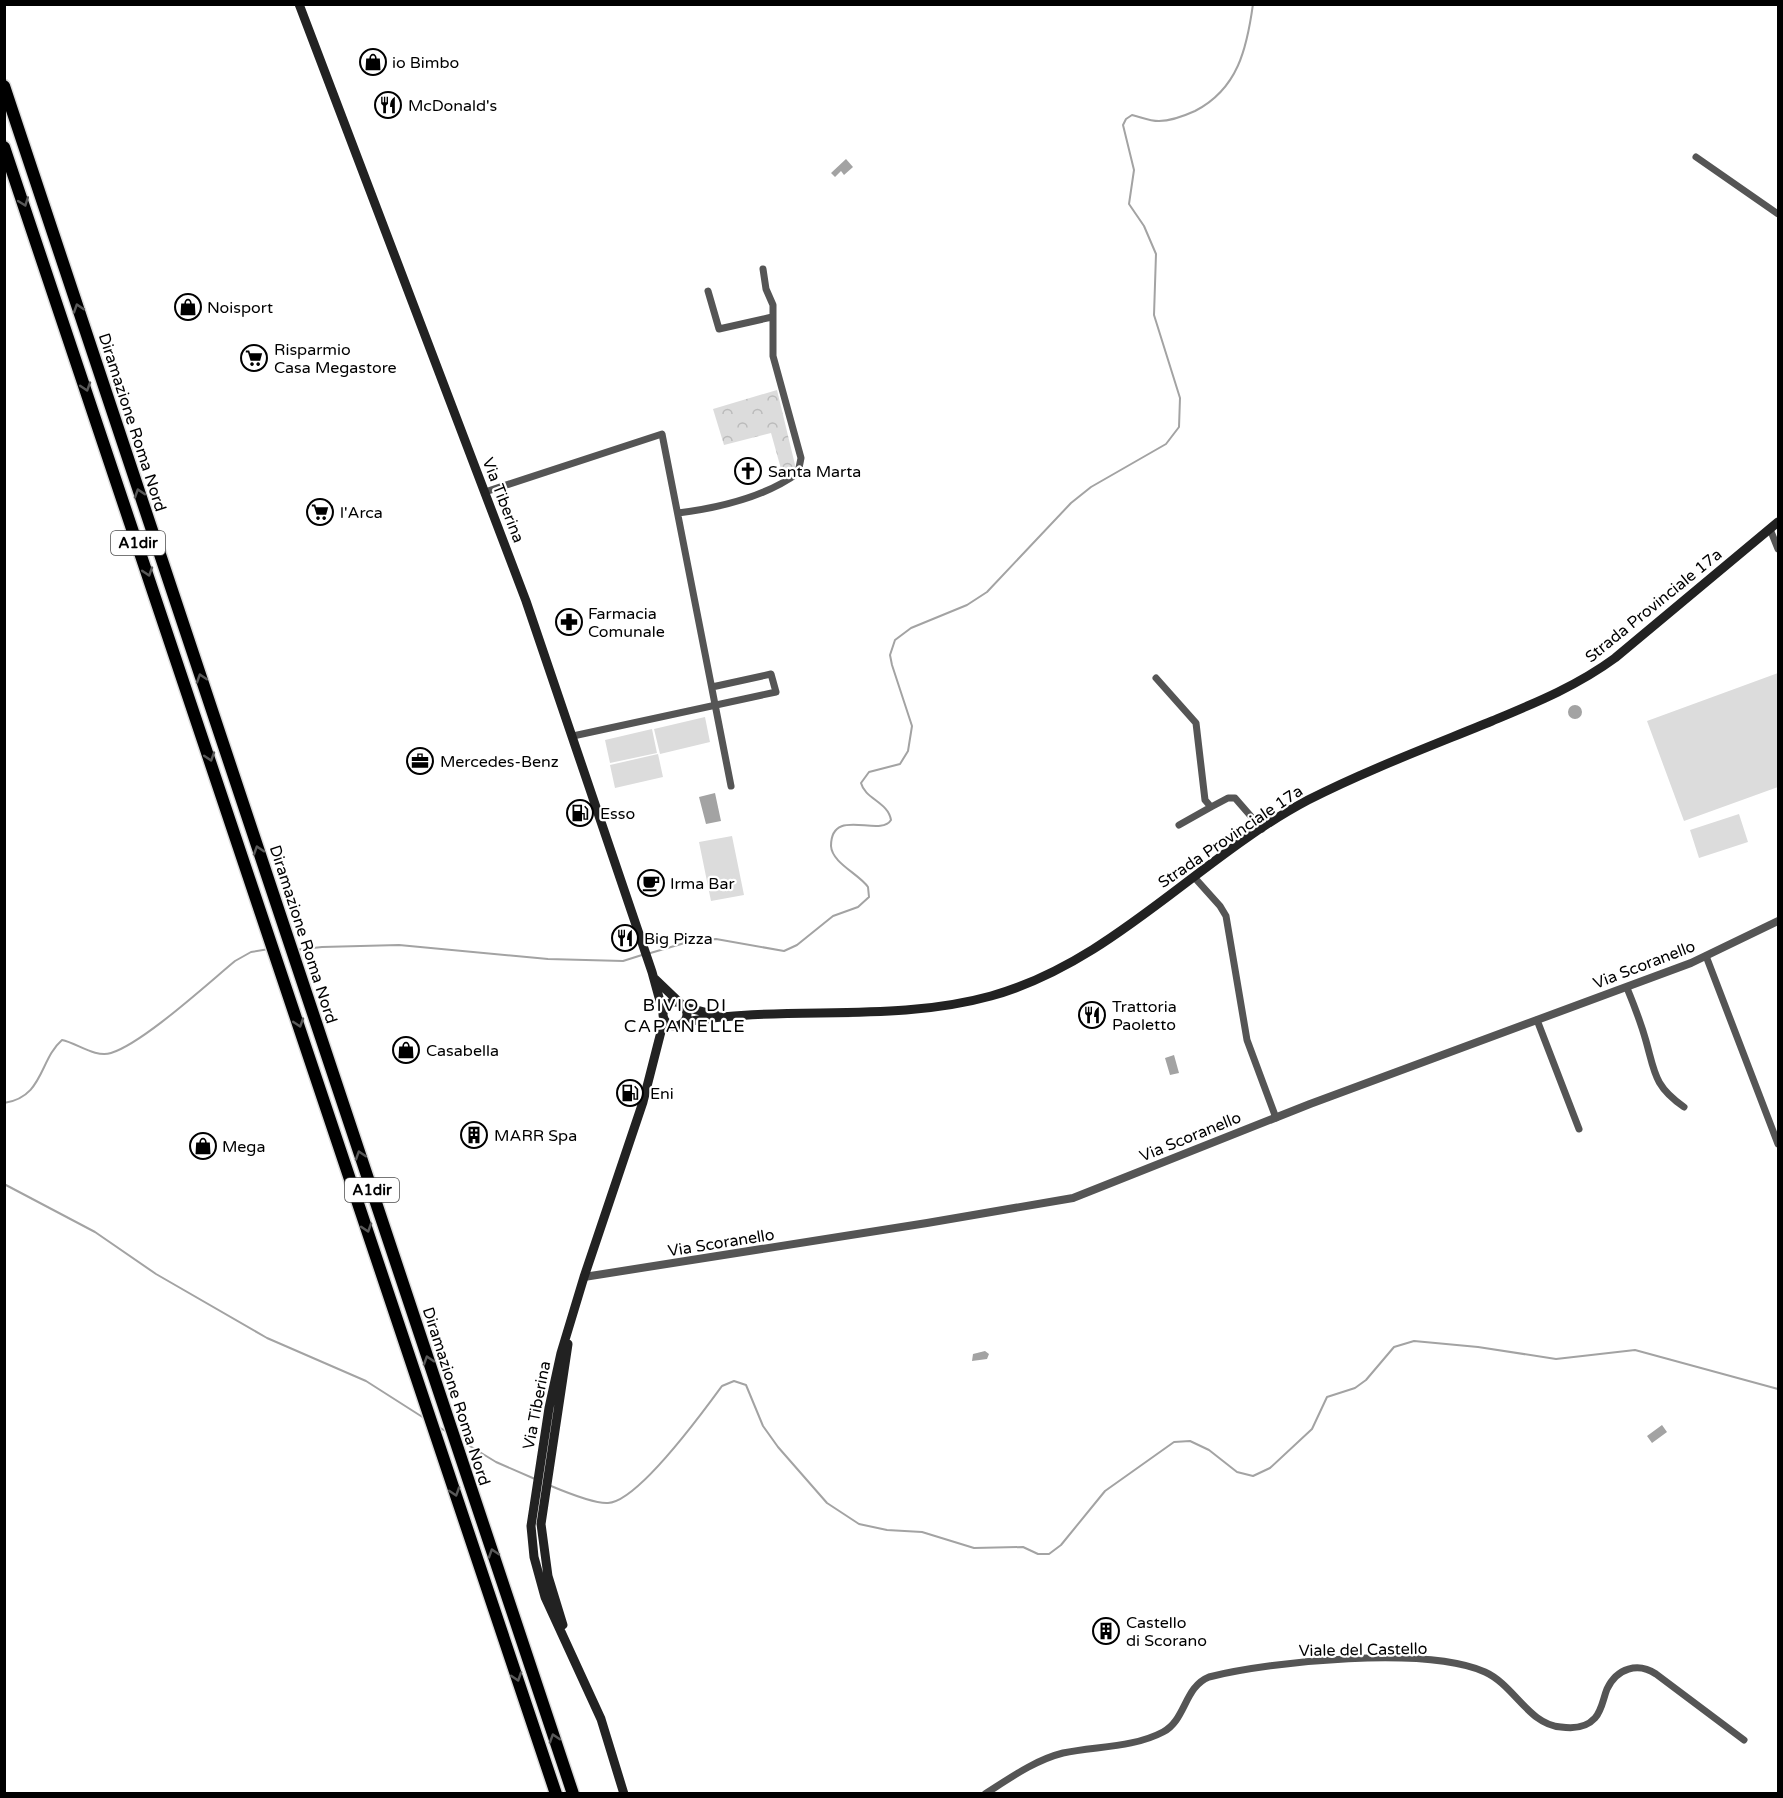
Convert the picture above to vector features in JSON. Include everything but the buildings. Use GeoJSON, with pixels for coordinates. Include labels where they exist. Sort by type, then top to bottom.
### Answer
{"type":"FeatureCollection","features":[{"type":"Feature","properties":{"kind":"highway","name":"Diramazione Roma Nord"},"geometry":{"type":"LineString","coordinates":[[4,86],[573,1794]]}},
{"type":"Feature","properties":{"kind":"highway","name":"Diramazione Roma Nord"},"geometry":{"type":"LineString","coordinates":[[4,147],[556,1794]]}},
{"type":"Feature","properties":{"kind":"main road","name":"Via Tiberina"},"geometry":{"type":"LineString","coordinates":[[299,4],[526,601],[653,975],[663,1016],[657,1054],[571,1319],[549,1408],[544,1465],[538,1498],[546,1568],[559,1615],[601,1719],[624,1794]]}},
{"type":"Feature","properties":{"kind":"main road","name":"Strada Provinciale 17a"},"geometry":{"type":"LineString","coordinates":[[718,1016],[898,1012],[991,996],[1032,982],[1079,958],[1262,829],[1327,791],[1579,682],[1615,658],[1779,522]]}},
{"type":"Feature","properties":{"kind":"main road"},"geometry":{"type":"LineString","coordinates":[[653,975],[682,1005],[687,1015],[665,1040],[657,1054]]}},
{"type":"Feature","properties":{"kind":"main road"},"geometry":{"type":"LineString","coordinates":[[670,1002],[718,1016],[670,1026],[663,1016],[670,1002]]}},
{"type":"Feature","properties":{"kind":"street"},"geometry":{"type":"LineString","coordinates":[[1696,157],[1779,214]]}},
{"type":"Feature","properties":{"kind":"street"},"geometry":{"type":"LineString","coordinates":[[678,513],[703,510],[770,489],[798,473],[801,458],[773,356],[773,305],[766,290],[763,269]]}},
{"type":"Feature","properties":{"kind":"street"},"geometry":{"type":"LineString","coordinates":[[708,291],[719,329],[772,317]]}},
{"type":"Feature","properties":{"kind":"street"},"geometry":{"type":"LineString","coordinates":[[485,492],[662,434],[731,786]]}},
{"type":"Feature","properties":{"kind":"street"},"geometry":{"type":"LineString","coordinates":[[1770,529],[1779,549]]}},
{"type":"Feature","properties":{"kind":"street"},"geometry":{"type":"LineString","coordinates":[[573,736],[776,692],[771,674],[712,687]]}},
{"type":"Feature","properties":{"kind":"street"},"geometry":{"type":"LineString","coordinates":[[1156,678],[1196,723],[1203,794],[1211,807]]}},
{"type":"Feature","properties":{"kind":"street"},"geometry":{"type":"LineString","coordinates":[[1179,825],[1228,798],[1235,798],[1262,829]]}},
{"type":"Feature","properties":{"kind":"street"},"geometry":{"type":"LineString","coordinates":[[1194,877],[1226,916],[1248,1045],[1276,1118]]}},
{"type":"Feature","properties":{"kind":"street","name":"Via Scoranello"},"geometry":{"type":"LineString","coordinates":[[584,1277],[1062,1201],[1276,1118],[1627,988],[1706,956],[1779,921]]}},
{"type":"Feature","properties":{"kind":"street"},"geometry":{"type":"LineString","coordinates":[[1706,956],[1779,1144]]}},
{"type":"Feature","properties":{"kind":"street"},"geometry":{"type":"LineString","coordinates":[[1627,988],[1644,1032],[1654,1076],[1665,1092],[1684,1107]]}},
{"type":"Feature","properties":{"kind":"street"},"geometry":{"type":"LineString","coordinates":[[1537,1020],[1579,1129]]}},
{"type":"Feature","properties":{"kind":"street","name":"Viale del Castello"},"geometry":{"type":"LineString","coordinates":[[985,1794],[1024,1770],[1056,1755],[1132,1742],[1163,1732],[1176,1721],[1194,1687],[1209,1677],[1324,1661],[1416,1659],[1469,1667],[1500,1681],[1543,1722],[1556,1727],[1572,1728],[1584,1726],[1594,1720],[1609,1684],[1620,1673],[1634,1668],[1645,1668],[1744,1740]]}},
{"type":"Feature","properties":{"kind":"green space"},"geometry":{"type":"Polygon","coordinates":[[[777,390],[796,469],[783,476],[771,433],[724,445],[713,409],[777,390]]]}},
{"type":"Feature","properties":{"kind":"green space"},"geometry":{"type":"Polygon","coordinates":[[[1778,673],[1778,787],[1684,821],[1647,721],[1778,673]]]}},
{"type":"Feature","properties":{"kind":"green space"},"geometry":{"type":"Polygon","coordinates":[[[705,717],[710,742],[660,754],[654,729],[705,717]]]}},
{"type":"Feature","properties":{"kind":"green space"},"geometry":{"type":"Polygon","coordinates":[[[652,729],[657,753],[610,763],[605,740],[652,729]]]}},
{"type":"Feature","properties":{"kind":"green space"},"geometry":{"type":"Polygon","coordinates":[[[658,754],[663,777],[615,788],[610,765],[658,754]]]}},
{"type":"Feature","properties":{"kind":"green space"},"geometry":{"type":"Polygon","coordinates":[[[1739,814],[1748,842],[1699,858],[1690,830],[1739,814]]]}},
{"type":"Feature","properties":{"kind":"green space"},"geometry":{"type":"Polygon","coordinates":[[[732,836],[744,895],[711,901],[699,842],[732,836]]]}},
{"type":"Feature","properties":{"kind":"shaded area"},"geometry":{"type":"Polygon","coordinates":[[[846,159],[853,167],[844,175],[841,171],[835,177],[831,173],[846,159]]]}},
{"type":"Feature","properties":{"kind":"shaded area"},"geometry":{"type":"Polygon","coordinates":[[[1575,705],[1580,707],[1582,712],[1580,717],[1575,719],[1570,717],[1568,712],[1570,707],[1575,705]]]}},
{"type":"Feature","properties":{"kind":"shaded area"},"geometry":{"type":"Polygon","coordinates":[[[715,793],[721,821],[706,824],[699,797],[715,793]]]}},
{"type":"Feature","properties":{"kind":"shaded area"},"geometry":{"type":"Polygon","coordinates":[[[1174,1055],[1179,1073],[1170,1075],[1165,1058],[1174,1055]]]}},
{"type":"Feature","properties":{"kind":"shaded area"},"geometry":{"type":"Polygon","coordinates":[[[985,1351],[989,1354],[987,1359],[972,1361],[973,1354],[985,1351]]]}},
{"type":"Feature","properties":{"kind":"shaded area"},"geometry":{"type":"Polygon","coordinates":[[[1662,1425],[1667,1432],[1652,1443],[1647,1436],[1662,1425]]]}},
{"type":"Feature","properties":{"kind":"waterway"},"geometry":{"type":"LineString","coordinates":[[647,954],[688,942],[716,939],[784,951],[797,945],[833,916],[858,907],[869,897],[868,887],[836,858],[831,846],[833,834],[839,828],[847,825],[885,825],[891,820],[886,809],[867,793],[861,783],[869,772],[900,764],[908,751],[912,726],[890,655],[895,640],[911,628],[967,605],[987,592],[1071,503],[1091,487],[1166,444],[1179,427],[1180,398],[1154,315],[1156,254],[1144,226],[1129,204],[1134,170],[1123,125],[1132,115],[1148,120],[1169,120],[1195,111],[1210,102],[1231,79],[1238,66],[1253,4]]}},
{"type":"Feature","properties":{"kind":"waterway"},"geometry":{"type":"LineString","coordinates":[[295,950],[399,945],[548,959],[623,961],[642,955]]}},
{"type":"Feature","properties":{"kind":"waterway"},"geometry":{"type":"LineString","coordinates":[[4,1103],[17,1099],[34,1086],[49,1057],[62,1040],[99,1054],[111,1053],[157,1026],[235,961],[251,952],[269,949]]}},
{"type":"Feature","properties":{"kind":"waterway"},"geometry":{"type":"LineString","coordinates":[[4,1184],[95,1232],[156,1274],[267,1338],[366,1381],[424,1418]]}},
{"type":"Feature","properties":{"kind":"waterway"},"geometry":{"type":"LineString","coordinates":[[551,1486],[602,1503],[621,1499],[636,1488],[669,1454],[722,1386],[734,1381],[746,1385],[763,1426],[778,1447],[827,1503],[859,1524],[887,1530],[922,1532],[974,1548],[1023,1547],[1038,1554],[1049,1554],[1061,1545],[1105,1491],[1174,1442],[1190,1441],[1209,1450],[1237,1472],[1253,1476],[1270,1468],[1312,1429],[1327,1397],[1355,1388],[1366,1380],[1394,1347],[1414,1341],[1478,1347],[1556,1359],[1635,1350],[1778,1389]]}},
{"type":"Feature","properties":{"kind":"waterway"},"geometry":{"type":"LineString","coordinates":[[437,1426],[447,1432]]}},
{"type":"Feature","properties":{"kind":"waterway"},"geometry":{"type":"LineString","coordinates":[[460,1440],[496,1462],[535,1479]]}},
{"type":"Feature","properties":{"kind":"place","name":"io Bimbo"},"geometry":{"type":"Point","coordinates":[373,62]}},
{"type":"Feature","properties":{"kind":"place","name":"McDonald's"},"geometry":{"type":"Point","coordinates":[388,105]}},
{"type":"Feature","properties":{"kind":"place","name":"Noisport"},"geometry":{"type":"Point","coordinates":[188,307]}},
{"type":"Feature","properties":{"kind":"place","name":"Risparmio Casa Megastore"},"geometry":{"type":"Point","coordinates":[254,358]}},
{"type":"Feature","properties":{"kind":"place","name":"Santa Marta"},"geometry":{"type":"Point","coordinates":[748,471]}},
{"type":"Feature","properties":{"kind":"place","name":"l'Arca"},"geometry":{"type":"Point","coordinates":[320,512]}},
{"type":"Feature","properties":{"kind":"place","name":"Farmacia Comunale"},"geometry":{"type":"Point","coordinates":[569,622]}},
{"type":"Feature","properties":{"kind":"place","name":"Mercedes-Benz"},"geometry":{"type":"Point","coordinates":[420,761]}},
{"type":"Feature","properties":{"kind":"place","name":"Esso"},"geometry":{"type":"Point","coordinates":[580,813]}},
{"type":"Feature","properties":{"kind":"place","name":"Irma Bar"},"geometry":{"type":"Point","coordinates":[651,883]}},
{"type":"Feature","properties":{"kind":"place","name":"Big Pizza"},"geometry":{"type":"Point","coordinates":[625,938]}},
{"type":"Feature","properties":{"kind":"place","name":"Trattoria Paoletto"},"geometry":{"type":"Point","coordinates":[1092,1015]}},
{"type":"Feature","properties":{"kind":"place","name":"Casabella"},"geometry":{"type":"Point","coordinates":[406,1050]}},
{"type":"Feature","properties":{"kind":"place","name":"Eni"},"geometry":{"type":"Point","coordinates":[630,1093]}},
{"type":"Feature","properties":{"kind":"place","name":"MARR Spa"},"geometry":{"type":"Point","coordinates":[474,1135]}},
{"type":"Feature","properties":{"kind":"place","name":"Mega"},"geometry":{"type":"Point","coordinates":[203,1146]}},
{"type":"Feature","properties":{"kind":"place","name":"Castello di Scorano"},"geometry":{"type":"Point","coordinates":[1106,1631]}},
{"type":"Feature","properties":{"kind":"district","name":"BIVIO DI CAPANELLE"},"geometry":{"type":"Point","coordinates":[685,1015]}}]}
